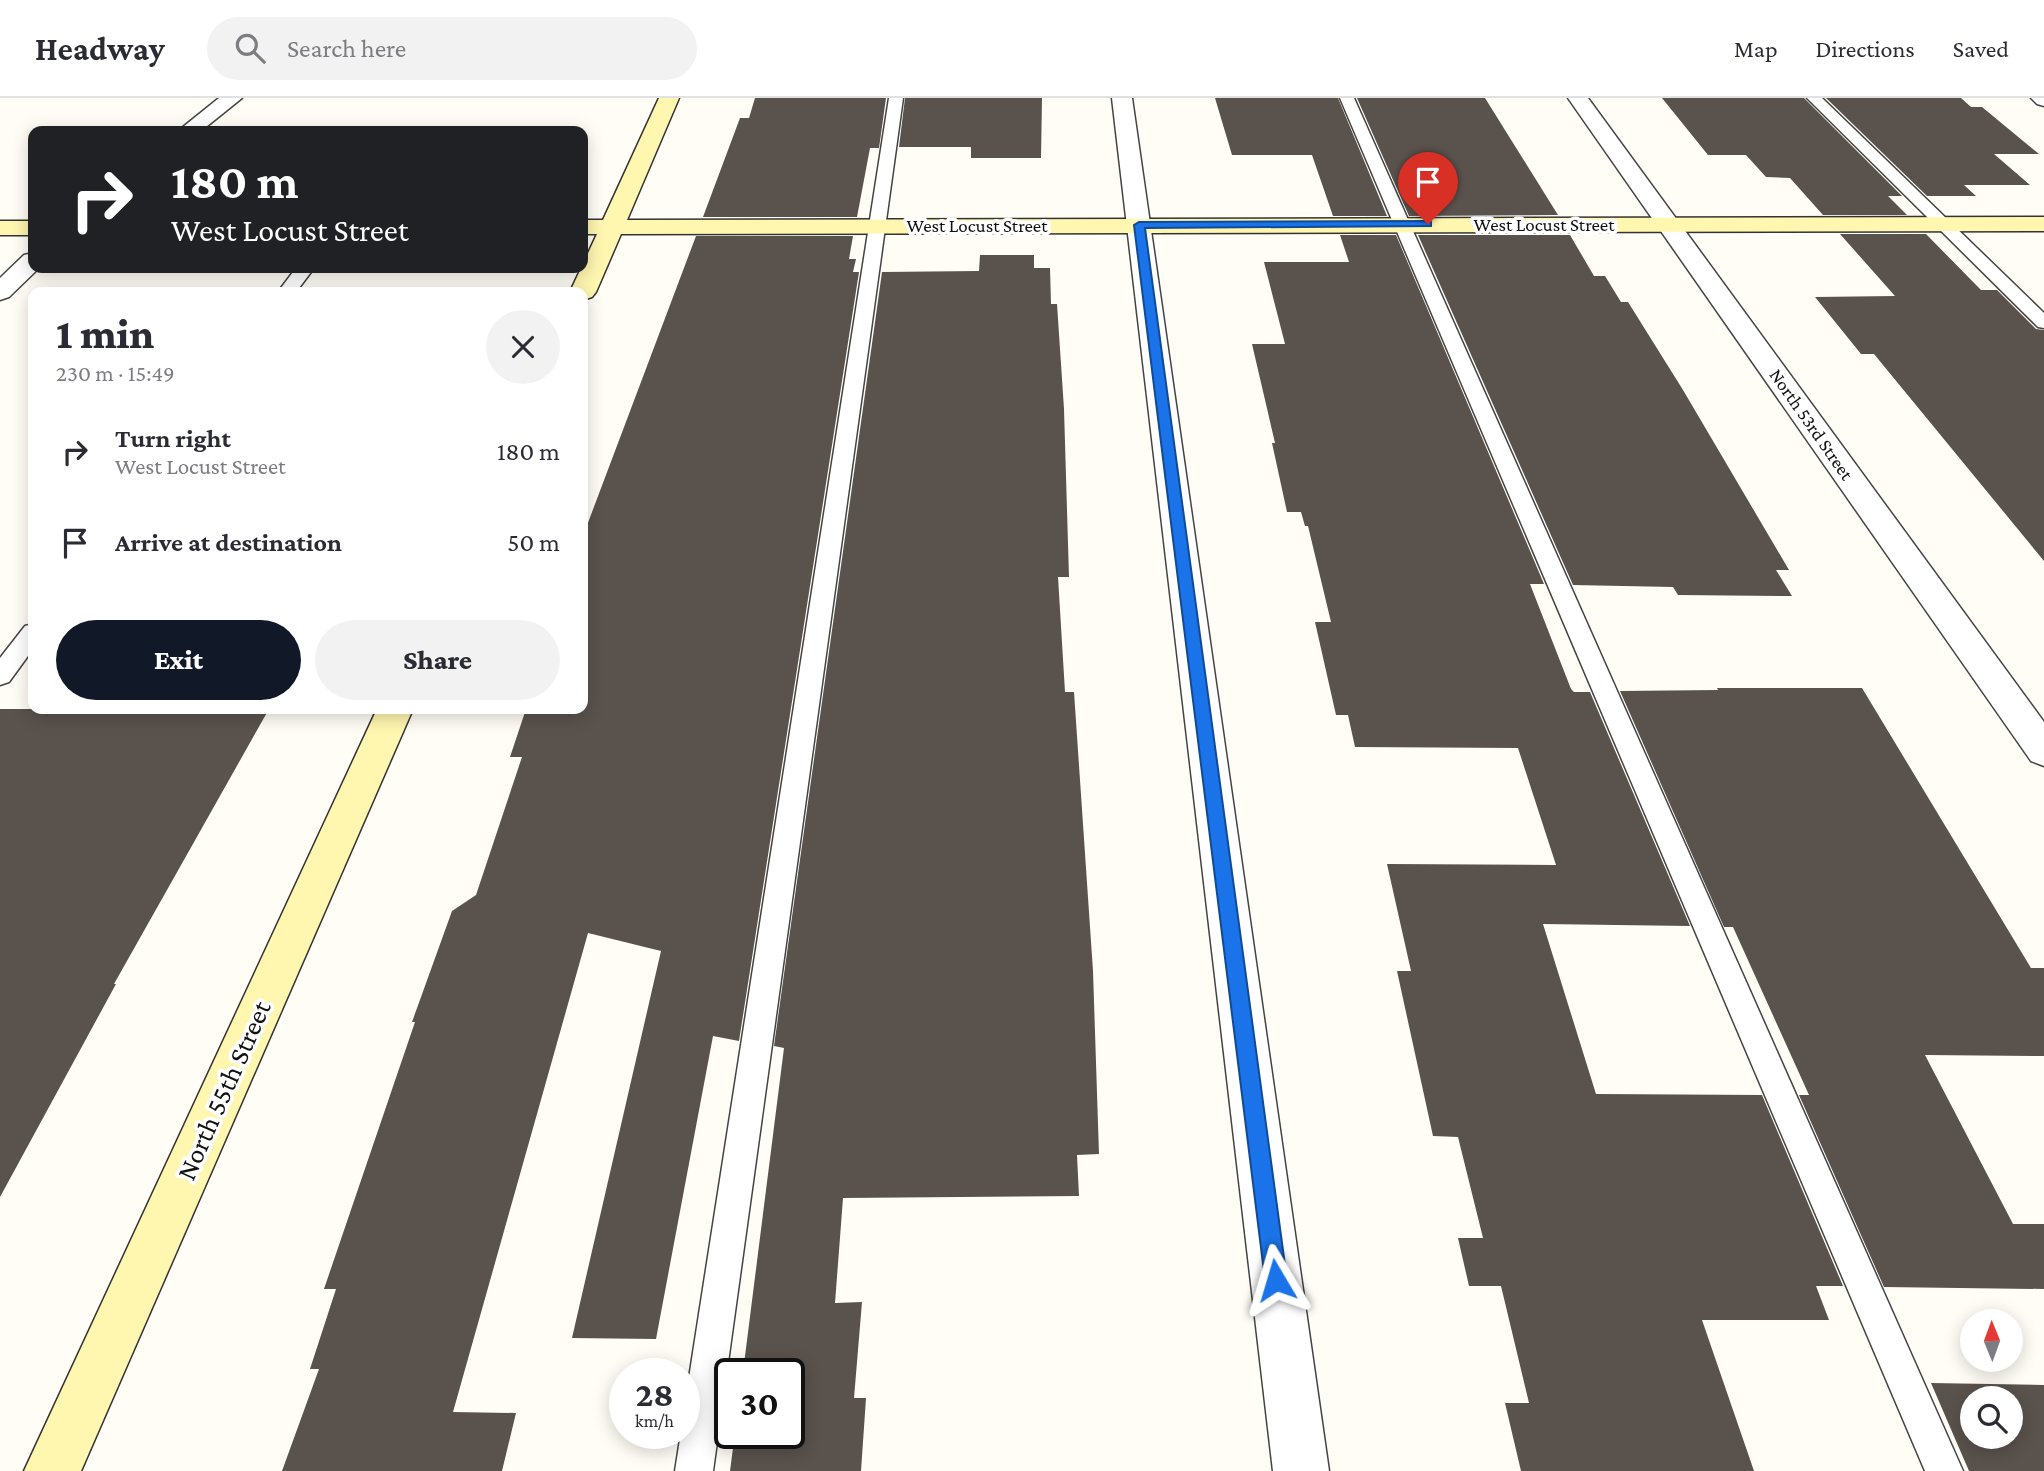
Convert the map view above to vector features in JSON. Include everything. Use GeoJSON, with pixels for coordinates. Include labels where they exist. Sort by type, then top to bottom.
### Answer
{"type":"FeatureCollection","features":[{"type":"Feature","properties":{"kind":"street"},"geometry":{"type":"LineString","coordinates":[[195,126],[232,98]]}},
{"type":"Feature","properties":{"kind":"street"},"geometry":{"type":"LineString","coordinates":[[585,287],[669,98]]}},
{"type":"Feature","properties":{"kind":"street"},"geometry":{"type":"LineString","coordinates":[[1122,98],[1301,1471]]}},
{"type":"Feature","properties":{"kind":"street","name":"North 53rd Street"},"geometry":{"type":"LineString","coordinates":[[1578,98],[2044,751]]}},
{"type":"Feature","properties":{"kind":"street","name":"West Locust Street"},"geometry":{"type":"LineString","coordinates":[[588,227],[2044,224]]}},
{"type":"Feature","properties":{"kind":"street"},"geometry":{"type":"LineString","coordinates":[[0,228],[28,228]]}},
{"type":"Feature","properties":{"kind":"street"},"geometry":{"type":"LineString","coordinates":[[0,292],[28,265]]}},
{"type":"Feature","properties":{"kind":"street","name":"North 55th Street"},"geometry":{"type":"LineString","coordinates":[[51,1471],[393,714]]}},
{"type":"Feature","properties":{"kind":"lane"},"geometry":{"type":"LineString","coordinates":[[694,1471],[897,98]]}},
{"type":"Feature","properties":{"kind":"lane"},"geometry":{"type":"LineString","coordinates":[[1347,98],[1944,1471]]}},
{"type":"Feature","properties":{"kind":"lane"},"geometry":{"type":"LineString","coordinates":[[1814,98],[2044,323]]}},
{"type":"Feature","properties":{"kind":"lane"},"geometry":{"type":"LineString","coordinates":[[0,676],[28,639]]}},
{"type":"Feature","properties":{"kind":"building"},"geometry":{"type":"Polygon","coordinates":[[[755,98],[886,98],[879,148],[870,148],[857,217],[703,217],[740,118],[749,118],[755,98]]]}},
{"type":"Feature","properties":{"kind":"building"},"geometry":{"type":"Polygon","coordinates":[[[905,98],[1042,98],[1041,158],[971,158],[971,147],[899,147],[905,98]]]}},
{"type":"Feature","properties":{"kind":"building"},"geometry":{"type":"Polygon","coordinates":[[[1215,98],[1338,98],[1387,216],[1333,216],[1312,155],[1232,155],[1215,98]]]}},
{"type":"Feature","properties":{"kind":"building"},"geometry":{"type":"Polygon","coordinates":[[[1357,98],[1485,98],[1558,215],[1409,216],[1357,98]]]}},
{"type":"Feature","properties":{"kind":"building"},"geometry":{"type":"Polygon","coordinates":[[[1662,98],[1804,98],[1902,196],[1888,196],[1907,215],[1823,215],[1790,178],[1766,177],[1746,155],[1708,155],[1662,98]]]}},
{"type":"Feature","properties":{"kind":"building"},"geometry":{"type":"Polygon","coordinates":[[[1826,98],[1961,98],[1971,107],[1982,107],[2039,154],[1994,154],[2030,185],[1964,185],[1976,196],[1927,196],[1826,98]]]}},
{"type":"Feature","properties":{"kind":"building"},"geometry":{"type":"Polygon","coordinates":[[[1840,234],[1926,234],[1981,290],[1997,290],[2036,329],[2044,330],[2044,561],[1874,354],[1861,354],[1815,297],[1895,296],[1840,234]]]}},
{"type":"Feature","properties":{"kind":"building"},"geometry":{"type":"Polygon","coordinates":[[[1340,235],[1396,235],[1544,584],[1530,584],[1571,689],[1574,692],[1590,692],[1690,926],[1543,924],[1596,1094],[1762,1095],[1843,1286],[1816,1286],[1829,1320],[1702,1320],[1754,1471],[1521,1471],[1505,1403],[1529,1403],[1501,1286],[1469,1286],[1458,1238],[1483,1238],[1458,1137],[1433,1136],[1397,971],[1411,971],[1387,864],[1556,865],[1518,748],[1355,747],[1348,715],[1336,715],[1315,622],[1331,622],[1308,526],[1305,526],[1301,512],[1287,512],[1272,443],[1275,443],[1252,344],[1285,344],[1264,262],[1349,262],[1340,235]]]}},
{"type":"Feature","properties":{"kind":"building"},"geometry":{"type":"Polygon","coordinates":[[[1418,235],[1570,235],[1594,276],[1605,276],[1621,302],[1628,302],[1683,390],[1789,570],[1776,570],[1792,596],[1678,595],[1673,587],[1573,585],[1418,235]]]}},
{"type":"Feature","properties":{"kind":"building"},"geometry":{"type":"Polygon","coordinates":[[[696,236],[853,236],[849,259],[856,259],[853,272],[859,272],[739,1041],[713,1036],[656,1339],[572,1338],[661,951],[588,933],[453,1412],[516,1413],[502,1471],[282,1471],[319,1369],[310,1369],[336,1289],[324,1289],[415,1022],[412,1022],[452,911],[476,895],[522,757],[510,757],[524,714],[588,714],[588,523],[696,236]]]}},
{"type":"Feature","properties":{"kind":"building"},"geometry":{"type":"Polygon","coordinates":[[[980,255],[1034,255],[1034,268],[1050,268],[1051,304],[1057,304],[1064,409],[1069,577],[1058,577],[1065,692],[1074,692],[1093,971],[1099,1154],[1077,1155],[1079,1196],[843,1198],[835,1303],[862,1302],[854,1398],[866,1398],[861,1471],[730,1471],[733,1449],[805,1449],[805,1358],[745,1358],[784,1048],[774,1046],[882,272],[979,271],[980,255]]]}},
{"type":"Feature","properties":{"kind":"building"},"geometry":{"type":"Polygon","coordinates":[[[1717,688],[1862,688],[2031,968],[2044,968],[2044,1056],[1925,1055],[2013,1224],[2044,1224],[2044,1289],[1884,1287],[1799,1095],[1809,1095],[1733,927],[1724,927],[1620,691],[1718,690],[1717,688]]]}},
{"type":"Feature","properties":{"kind":"building"},"geometry":{"type":"Polygon","coordinates":[[[0,709],[28,709],[28,714],[266,714],[114,984],[0,1197],[0,709]]]}},
{"type":"Feature","properties":{"kind":"building"},"geometry":{"type":"Polygon","coordinates":[[[1931,1383],[2044,1385],[2044,1471],[1969,1471],[1931,1383]]]}},
{"type":"Feature","properties":{"kind":"route"},"geometry":{"type":"LineString","coordinates":[[1276,1280],[1139,225],[1428,224]]}}]}
